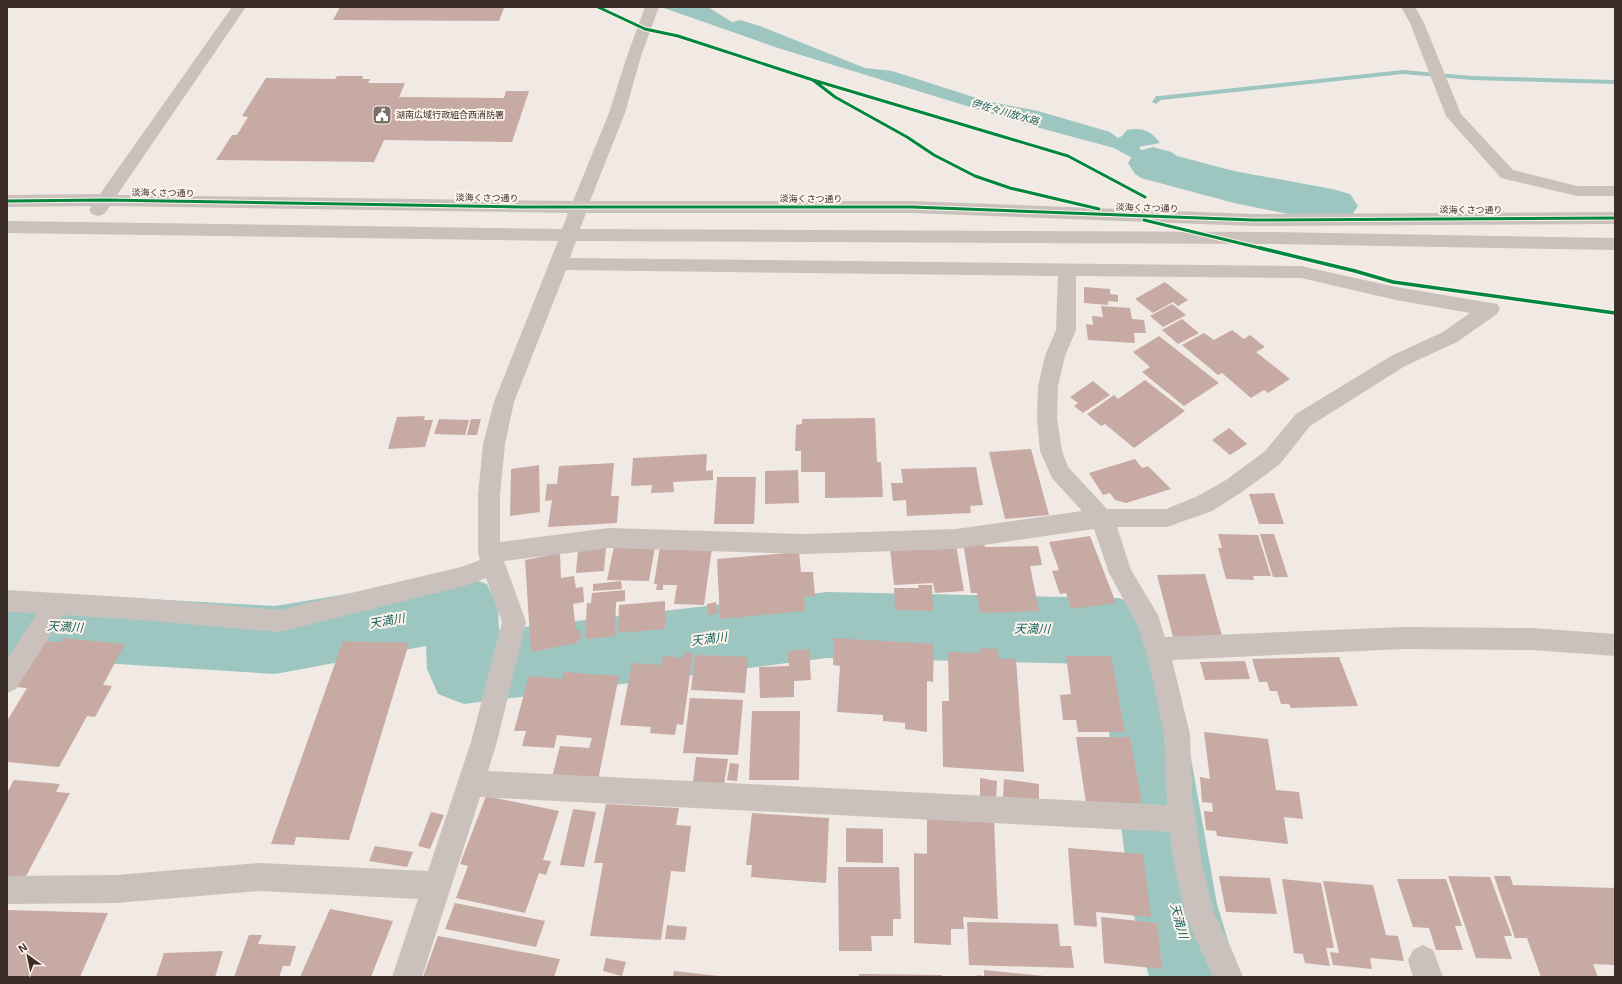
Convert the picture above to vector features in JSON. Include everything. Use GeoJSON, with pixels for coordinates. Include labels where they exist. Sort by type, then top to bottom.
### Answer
{"type":"FeatureCollection","features":[{"type":"Feature","properties":{"kind":"street"},"geometry":{"type":"LineString","coordinates":[[87,228],[104,200],[239,7]]}},
{"type":"Feature","properties":{"kind":"street"},"geometry":{"type":"LineString","coordinates":[[1408,7],[1435,65],[1454,116],[1507,174],[1577,191],[1615,191]]}},
{"type":"Feature","properties":{"kind":"street"},"geometry":{"type":"LineString","coordinates":[[407,977],[484,742],[514,622],[492,559],[489,495],[494,444],[504,402],[617,113],[634,56],[650,14]]}},
{"type":"Feature","properties":{"kind":"street","name":"淡海くさつ通り"},"geometry":{"type":"LineString","coordinates":[[7,201],[104,200],[579,207],[912,207],[1253,220],[1615,218]]}},
{"type":"Feature","properties":{"kind":"street"},"geometry":{"type":"LineString","coordinates":[[7,227],[569,235],[1266,238],[1615,244]]}},
{"type":"Feature","properties":{"kind":"street"},"geometry":{"type":"LineString","coordinates":[[7,601],[141,609],[279,622],[461,577],[492,559],[609,538],[804,544],[956,540],[1102,518],[1167,518],[1204,504],[1234,486],[1272,458],[1303,420],[1398,361],[1450,337],[1490,308],[1429,299],[1301,272],[1227,273],[1067,269],[559,264]]}},
{"type":"Feature","properties":{"kind":"street"},"geometry":{"type":"LineString","coordinates":[[1067,269],[1066,330],[1055,356],[1048,386],[1047,418],[1050,451],[1060,472],[1102,518],[1121,573],[1149,623],[1162,666],[1177,734],[1179,794],[1188,865],[1200,917],[1221,958],[1228,977]]}},
{"type":"Feature","properties":{"kind":"street"},"geometry":{"type":"LineString","coordinates":[[7,681],[57,604]]}},
{"type":"Feature","properties":{"kind":"street"},"geometry":{"type":"LineString","coordinates":[[1157,649],[1403,638],[1532,639],[1615,645]]}},
{"type":"Feature","properties":{"kind":"street"},"geometry":{"type":"LineString","coordinates":[[470,783],[1183,819]]}},
{"type":"Feature","properties":{"kind":"street"},"geometry":{"type":"LineString","coordinates":[[7,890],[116,889],[260,877],[436,886]]}},
{"type":"Feature","properties":{"kind":"water"},"geometry":{"type":"Polygon","coordinates":[[[661,7],[708,7],[732,22],[740,20],[760,26],[865,68],[892,71],[986,101],[1038,111],[1110,132],[1118,138],[1127,130],[1145,130],[1153,135],[1160,143],[1139,147],[1144,155],[1152,160],[1164,166],[1252,188],[1230,189],[1170,173],[1141,163],[1114,148],[1025,124],[778,48],[661,7]]]}},
{"type":"Feature","properties":{"kind":"building"},"geometry":{"type":"Polygon","coordinates":[[[340,7],[504,8],[499,21],[333,20],[340,7]]]}},
{"type":"Feature","properties":{"kind":"building"},"geometry":{"type":"Polygon","coordinates":[[[337,76],[363,76],[362,79],[370,79],[368,83],[405,83],[399,97],[504,98],[506,91],[529,91],[512,142],[384,140],[374,162],[216,160],[232,135],[237,135],[248,117],[242,116],[266,78],[335,79],[337,76]]]}},
{"type":"Feature","properties":{"kind":"building"},"geometry":{"type":"Polygon","coordinates":[[[1165,282],[1188,300],[1178,306],[1173,302],[1153,313],[1135,299],[1165,282]]]}},
{"type":"Feature","properties":{"kind":"building"},"geometry":{"type":"Polygon","coordinates":[[[1084,287],[1110,289],[1110,294],[1118,295],[1118,302],[1108,301],[1108,305],[1084,303],[1084,287]]]}},
{"type":"Feature","properties":{"kind":"building"},"geometry":{"type":"Polygon","coordinates":[[[1172,304],[1186,315],[1163,327],[1150,316],[1172,304]]]}},
{"type":"Feature","properties":{"kind":"building"},"geometry":{"type":"Polygon","coordinates":[[[1101,306],[1130,308],[1132,319],[1144,320],[1146,333],[1134,333],[1135,343],[1088,340],[1086,324],[1093,325],[1092,316],[1103,317],[1101,306]]]}},
{"type":"Feature","properties":{"kind":"building"},"geometry":{"type":"Polygon","coordinates":[[[1182,319],[1199,333],[1178,344],[1162,330],[1182,319]]]}},
{"type":"Feature","properties":{"kind":"building"},"geometry":{"type":"Polygon","coordinates":[[[1232,330],[1244,339],[1250,335],[1265,347],[1256,352],[1290,379],[1268,393],[1264,390],[1251,398],[1222,373],[1218,375],[1182,345],[1204,333],[1214,340],[1232,330]]]}},
{"type":"Feature","properties":{"kind":"building"},"geometry":{"type":"Polygon","coordinates":[[[1159,336],[1219,383],[1184,406],[1142,372],[1150,367],[1133,352],[1159,336]]]}},
{"type":"Feature","properties":{"kind":"building"},"geometry":{"type":"Polygon","coordinates":[[[1145,380],[1185,411],[1134,448],[1105,424],[1101,426],[1087,414],[1114,395],[1118,399],[1145,380]]]}},
{"type":"Feature","properties":{"kind":"building"},"geometry":{"type":"Polygon","coordinates":[[[1093,381],[1110,395],[1083,413],[1074,406],[1078,403],[1070,397],[1093,381]]]}},
{"type":"Feature","properties":{"kind":"building"},"geometry":{"type":"Polygon","coordinates":[[[425,416],[424,420],[433,420],[425,447],[388,449],[397,417],[425,416]]]}},
{"type":"Feature","properties":{"kind":"building"},"geometry":{"type":"Polygon","coordinates":[[[875,418],[877,462],[881,462],[883,497],[825,498],[825,472],[801,472],[801,451],[795,451],[796,425],[802,424],[802,419],[875,418]]]}},
{"type":"Feature","properties":{"kind":"building"},"geometry":{"type":"Polygon","coordinates":[[[439,419],[469,420],[465,435],[434,434],[439,419]]]}},
{"type":"Feature","properties":{"kind":"building"},"geometry":{"type":"Polygon","coordinates":[[[471,419],[481,419],[477,435],[467,435],[471,419]]]}},
{"type":"Feature","properties":{"kind":"building"},"geometry":{"type":"Polygon","coordinates":[[[1229,428],[1247,444],[1230,455],[1212,440],[1229,428]]]}},
{"type":"Feature","properties":{"kind":"building"},"geometry":{"type":"Polygon","coordinates":[[[1031,449],[1049,515],[1005,519],[989,452],[1031,449]]]}},
{"type":"Feature","properties":{"kind":"building"},"geometry":{"type":"Polygon","coordinates":[[[707,454],[706,471],[713,470],[713,480],[673,482],[674,492],[651,493],[652,485],[631,486],[633,458],[707,454]]]}},
{"type":"Feature","properties":{"kind":"building"},"geometry":{"type":"Polygon","coordinates":[[[1135,459],[1142,468],[1148,466],[1171,489],[1126,503],[1115,500],[1110,493],[1103,495],[1089,473],[1135,459]]]}},
{"type":"Feature","properties":{"kind":"building"},"geometry":{"type":"Polygon","coordinates":[[[614,463],[611,496],[619,496],[617,523],[548,527],[552,500],[545,501],[547,484],[557,484],[559,466],[614,463]]]}},
{"type":"Feature","properties":{"kind":"building"},"geometry":{"type":"Polygon","coordinates":[[[539,465],[540,512],[510,516],[511,469],[539,465]]]}},
{"type":"Feature","properties":{"kind":"building"},"geometry":{"type":"Polygon","coordinates":[[[976,467],[983,505],[970,506],[971,513],[907,516],[906,500],[893,501],[891,483],[903,483],[901,469],[976,467]]]}},
{"type":"Feature","properties":{"kind":"building"},"geometry":{"type":"Polygon","coordinates":[[[798,470],[799,503],[765,504],[765,471],[798,470]]]}},
{"type":"Feature","properties":{"kind":"building"},"geometry":{"type":"Polygon","coordinates":[[[717,477],[756,477],[754,524],[714,524],[717,477]]]}},
{"type":"Feature","properties":{"kind":"building"},"geometry":{"type":"Polygon","coordinates":[[[1274,493],[1284,524],[1259,524],[1249,494],[1274,493]]]}},
{"type":"Feature","properties":{"kind":"building"},"geometry":{"type":"Polygon","coordinates":[[[1218,534],[1258,535],[1271,576],[1253,576],[1254,580],[1226,579],[1218,548],[1222,548],[1218,534]]]}},
{"type":"Feature","properties":{"kind":"building"},"geometry":{"type":"Polygon","coordinates":[[[1260,534],[1274,534],[1288,577],[1273,577],[1260,534]]]}},
{"type":"Feature","properties":{"kind":"building"},"geometry":{"type":"Polygon","coordinates":[[[1090,536],[1116,603],[1071,609],[1066,593],[1060,594],[1052,571],[1059,570],[1049,542],[1090,536]]]}},
{"type":"Feature","properties":{"kind":"building"},"geometry":{"type":"Polygon","coordinates":[[[983,541],[985,547],[1038,546],[1042,565],[1030,566],[1039,611],[980,613],[977,593],[971,593],[963,542],[983,541]]]}},
{"type":"Feature","properties":{"kind":"building"},"geometry":{"type":"Polygon","coordinates":[[[956,545],[964,591],[935,593],[933,583],[894,585],[890,548],[956,545]]]}},
{"type":"Feature","properties":{"kind":"building"},"geometry":{"type":"Polygon","coordinates":[[[614,546],[655,547],[649,581],[607,580],[614,546]]]}},
{"type":"Feature","properties":{"kind":"building"},"geometry":{"type":"Polygon","coordinates":[[[660,546],[712,548],[704,605],[674,604],[677,585],[663,585],[663,590],[656,590],[657,584],[654,584],[660,546]]]}},
{"type":"Feature","properties":{"kind":"building"},"geometry":{"type":"Polygon","coordinates":[[[606,547],[604,571],[576,573],[578,549],[606,547]]]}},
{"type":"Feature","properties":{"kind":"building"},"geometry":{"type":"Polygon","coordinates":[[[799,552],[801,572],[813,572],[815,596],[804,597],[805,611],[720,619],[717,559],[799,552]]]}},
{"type":"Feature","properties":{"kind":"building"},"geometry":{"type":"Polygon","coordinates":[[[560,553],[561,578],[574,576],[576,588],[583,587],[584,602],[573,604],[576,630],[580,629],[581,639],[577,640],[577,643],[531,652],[525,560],[560,553]]]}},
{"type":"Feature","properties":{"kind":"building"},"geometry":{"type":"Polygon","coordinates":[[[1205,574],[1222,636],[1173,637],[1157,575],[1205,574]]]}},
{"type":"Feature","properties":{"kind":"building"},"geometry":{"type":"Polygon","coordinates":[[[621,581],[622,589],[593,591],[593,584],[621,581]]]}},
{"type":"Feature","properties":{"kind":"building"},"geometry":{"type":"Polygon","coordinates":[[[918,585],[932,585],[933,611],[895,610],[894,588],[919,588],[918,585]]]}},
{"type":"Feature","properties":{"kind":"building"},"geometry":{"type":"Polygon","coordinates":[[[625,590],[625,601],[616,602],[615,636],[585,639],[587,603],[591,603],[592,593],[625,590]]]}},
{"type":"Feature","properties":{"kind":"building"},"geometry":{"type":"Polygon","coordinates":[[[665,601],[665,629],[618,633],[619,605],[665,601]]]}},
{"type":"Feature","properties":{"kind":"building"},"geometry":{"type":"Polygon","coordinates":[[[716,602],[718,614],[708,615],[707,604],[716,602]]]}},
{"type":"Feature","properties":{"kind":"building"},"geometry":{"type":"Polygon","coordinates":[[[63,638],[125,644],[103,685],[112,686],[95,717],[87,716],[59,767],[7,762],[7,721],[27,688],[17,687],[45,641],[60,642],[63,638]]]}},
{"type":"Feature","properties":{"kind":"building"},"geometry":{"type":"Polygon","coordinates":[[[834,638],[934,644],[933,682],[927,681],[927,732],[905,729],[905,723],[883,721],[883,715],[837,712],[840,666],[833,665],[834,638]]]}},
{"type":"Feature","properties":{"kind":"building"},"geometry":{"type":"Polygon","coordinates":[[[343,641],[409,643],[349,840],[296,837],[294,845],[271,844],[343,641]]]}},
{"type":"Feature","properties":{"kind":"building"},"geometry":{"type":"Polygon","coordinates":[[[980,648],[997,649],[998,658],[1016,659],[1024,772],[943,767],[942,701],[949,701],[948,652],[980,653],[980,648]]]}},
{"type":"Feature","properties":{"kind":"building"},"geometry":{"type":"Polygon","coordinates":[[[809,649],[811,680],[794,681],[794,697],[760,698],[759,667],[789,666],[788,651],[809,649]]]}},
{"type":"Feature","properties":{"kind":"building"},"geometry":{"type":"Polygon","coordinates":[[[684,653],[693,653],[683,725],[677,724],[675,735],[650,733],[651,727],[620,725],[632,663],[661,665],[663,656],[683,658],[684,653]]]}},
{"type":"Feature","properties":{"kind":"building"},"geometry":{"type":"Polygon","coordinates":[[[695,655],[748,657],[745,693],[691,690],[695,655]]]}},
{"type":"Feature","properties":{"kind":"building"},"geometry":{"type":"Polygon","coordinates":[[[1066,656],[1111,656],[1125,732],[1078,732],[1076,720],[1063,720],[1060,695],[1071,694],[1066,656]]]}},
{"type":"Feature","properties":{"kind":"building"},"geometry":{"type":"Polygon","coordinates":[[[1339,657],[1358,706],[1291,708],[1289,704],[1281,704],[1277,691],[1270,691],[1267,682],[1259,682],[1252,659],[1339,657]]]}},
{"type":"Feature","properties":{"kind":"building"},"geometry":{"type":"Polygon","coordinates":[[[1245,661],[1250,679],[1205,680],[1200,662],[1245,661]]]}},
{"type":"Feature","properties":{"kind":"building"},"geometry":{"type":"Polygon","coordinates":[[[564,672],[619,676],[598,780],[552,777],[560,746],[589,748],[592,738],[557,735],[554,748],[522,746],[526,731],[514,731],[529,676],[562,679],[564,672]]]}},
{"type":"Feature","properties":{"kind":"building"},"geometry":{"type":"Polygon","coordinates":[[[690,698],[743,700],[738,755],[683,753],[690,698]]]}},
{"type":"Feature","properties":{"kind":"building"},"geometry":{"type":"Polygon","coordinates":[[[752,711],[800,711],[799,780],[749,780],[752,711]]]}},
{"type":"Feature","properties":{"kind":"building"},"geometry":{"type":"Polygon","coordinates":[[[1204,732],[1268,739],[1276,790],[1299,792],[1303,819],[1284,817],[1288,844],[1217,836],[1216,831],[1206,830],[1204,811],[1213,812],[1212,803],[1202,802],[1200,777],[1210,779],[1204,732]]]}},
{"type":"Feature","properties":{"kind":"building"},"geometry":{"type":"Polygon","coordinates":[[[1076,737],[1130,737],[1142,803],[1086,803],[1076,737]]]}},
{"type":"Feature","properties":{"kind":"building"},"geometry":{"type":"Polygon","coordinates":[[[696,757],[728,759],[724,784],[693,782],[696,757]]]}},
{"type":"Feature","properties":{"kind":"building"},"geometry":{"type":"Polygon","coordinates":[[[730,763],[739,764],[737,781],[727,780],[730,763]]]}},
{"type":"Feature","properties":{"kind":"building"},"geometry":{"type":"Polygon","coordinates":[[[980,778],[997,781],[996,799],[980,797],[980,778]]]}},
{"type":"Feature","properties":{"kind":"building"},"geometry":{"type":"Polygon","coordinates":[[[1004,779],[1039,784],[1039,803],[1003,799],[1004,779]]]}},
{"type":"Feature","properties":{"kind":"building"},"geometry":{"type":"Polygon","coordinates":[[[14,780],[60,784],[56,792],[70,793],[25,878],[7,877],[7,793],[14,780]]]}},
{"type":"Feature","properties":{"kind":"building"},"geometry":{"type":"Polygon","coordinates":[[[486,796],[559,811],[543,860],[551,861],[546,875],[539,873],[525,913],[456,898],[468,866],[460,864],[486,796]]]}},
{"type":"Feature","properties":{"kind":"building"},"geometry":{"type":"Polygon","coordinates":[[[606,804],[679,808],[676,825],[691,826],[685,872],[671,871],[661,940],[590,936],[603,863],[594,863],[606,804]]]}},
{"type":"Feature","properties":{"kind":"building"},"geometry":{"type":"Polygon","coordinates":[[[573,809],[596,812],[584,867],[560,865],[573,809]]]}},
{"type":"Feature","properties":{"kind":"building"},"geometry":{"type":"Polygon","coordinates":[[[431,812],[444,815],[430,849],[418,846],[431,812]]]}},
{"type":"Feature","properties":{"kind":"building"},"geometry":{"type":"Polygon","coordinates":[[[752,813],[829,818],[826,883],[751,877],[752,865],[746,865],[752,813]]]}},
{"type":"Feature","properties":{"kind":"building"},"geometry":{"type":"Polygon","coordinates":[[[927,817],[994,820],[998,919],[963,917],[964,929],[951,929],[951,945],[914,943],[914,853],[927,854],[927,817]]]}},
{"type":"Feature","properties":{"kind":"building"},"geometry":{"type":"Polygon","coordinates":[[[846,828],[883,829],[883,863],[846,862],[846,828]]]}},
{"type":"Feature","properties":{"kind":"building"},"geometry":{"type":"Polygon","coordinates":[[[375,846],[413,852],[407,867],[369,861],[375,846]]]}},
{"type":"Feature","properties":{"kind":"building"},"geometry":{"type":"Polygon","coordinates":[[[1068,848],[1143,854],[1151,917],[1096,912],[1097,927],[1074,925],[1068,848]]]}},
{"type":"Feature","properties":{"kind":"building"},"geometry":{"type":"Polygon","coordinates":[[[838,867],[899,867],[901,919],[893,919],[893,936],[871,936],[872,951],[839,951],[838,867]]]}},
{"type":"Feature","properties":{"kind":"building"},"geometry":{"type":"Polygon","coordinates":[[[1219,876],[1270,878],[1277,914],[1226,912],[1219,876]]]}},
{"type":"Feature","properties":{"kind":"building"},"geometry":{"type":"Polygon","coordinates":[[[1448,876],[1490,877],[1512,936],[1504,936],[1512,959],[1476,958],[1448,876]]]}},
{"type":"Feature","properties":{"kind":"building"},"geometry":{"type":"Polygon","coordinates":[[[1494,876],[1510,876],[1513,885],[1615,888],[1615,965],[1593,964],[1598,977],[1541,977],[1527,938],[1515,938],[1494,876]]]}},
{"type":"Feature","properties":{"kind":"building"},"geometry":{"type":"Polygon","coordinates":[[[1282,879],[1321,883],[1334,948],[1326,948],[1330,966],[1305,963],[1303,954],[1294,953],[1282,879]]]}},
{"type":"Feature","properties":{"kind":"building"},"geometry":{"type":"Polygon","coordinates":[[[1397,879],[1446,879],[1462,926],[1455,926],[1463,950],[1436,950],[1429,928],[1413,927],[1397,879]]]}},
{"type":"Feature","properties":{"kind":"building"},"geometry":{"type":"Polygon","coordinates":[[[1323,881],[1373,885],[1386,935],[1398,936],[1404,961],[1370,958],[1372,969],[1333,965],[1330,952],[1339,953],[1323,881]]]}},
{"type":"Feature","properties":{"kind":"building"},"geometry":{"type":"Polygon","coordinates":[[[455,903],[545,921],[536,947],[445,929],[455,903]]]}},
{"type":"Feature","properties":{"kind":"building"},"geometry":{"type":"Polygon","coordinates":[[[330,909],[393,921],[371,977],[300,977],[330,909]]]}},
{"type":"Feature","properties":{"kind":"building"},"geometry":{"type":"Polygon","coordinates":[[[7,910],[108,913],[80,977],[7,977],[7,910]]]}},
{"type":"Feature","properties":{"kind":"building"},"geometry":{"type":"Polygon","coordinates":[[[1101,917],[1157,923],[1162,969],[1104,963],[1101,917]]]}},
{"type":"Feature","properties":{"kind":"building"},"geometry":{"type":"Polygon","coordinates":[[[967,922],[1058,924],[1060,946],[1071,946],[1074,968],[969,965],[967,922]]]}},
{"type":"Feature","properties":{"kind":"building"},"geometry":{"type":"Polygon","coordinates":[[[667,925],[687,927],[685,940],[665,939],[667,925]]]}},
{"type":"Feature","properties":{"kind":"building"},"geometry":{"type":"Polygon","coordinates":[[[249,935],[262,935],[258,944],[296,946],[290,966],[283,966],[279,977],[234,977],[249,935]]]}},
{"type":"Feature","properties":{"kind":"building"},"geometry":{"type":"Polygon","coordinates":[[[438,936],[560,959],[554,977],[423,977],[438,936]]]}},
{"type":"Feature","properties":{"kind":"building"},"geometry":{"type":"Polygon","coordinates":[[[223,951],[215,977],[156,977],[164,953],[223,951]]]}},
{"type":"Feature","properties":{"kind":"building"},"geometry":{"type":"Polygon","coordinates":[[[606,958],[626,962],[622,976],[603,971],[606,958]]]}},
{"type":"Feature","properties":{"kind":"building"},"geometry":{"type":"Polygon","coordinates":[[[984,970],[1044,977],[977,977],[977,975],[984,976],[984,970]]]}},
{"type":"Feature","properties":{"kind":"building"},"geometry":{"type":"Polygon","coordinates":[[[674,971],[719,976],[719,977],[673,977],[674,971]]]}},
{"type":"Feature","properties":{"kind":"building"},"geometry":{"type":"Polygon","coordinates":[[[859,974],[942,975],[943,977],[859,977],[859,974]]]}},
{"type":"Feature","properties":{"kind":"waterway"},"geometry":{"type":"LineString","coordinates":[[1156,102],[1159,98],[1403,72],[1472,78],[1615,82]]}},
{"type":"Feature","properties":{"kind":"waterway","name":"伊佐々川放水路"},"geometry":{"type":"LineString","coordinates":[[1153,163],[1159,167],[1234,187],[1332,206]]}},
{"type":"Feature","properties":{"kind":"waterway","name":"天満川"},"geometry":{"type":"LineString","coordinates":[[7,624],[275,640],[462,607],[464,669],[827,625],[1119,631],[1144,708],[1174,904],[1194,977]]}},
{"type":"Feature","properties":{"kind":"cycle path"},"geometry":{"type":"LineString","coordinates":[[598,7],[645,29],[678,36],[813,80],[1068,156],[1145,197]]}},
{"type":"Feature","properties":{"kind":"cycle path"},"geometry":{"type":"LineString","coordinates":[[813,80],[835,97],[907,137],[934,155],[975,176],[1010,188],[1099,209]]}},
{"type":"Feature","properties":{"kind":"cycle path"},"geometry":{"type":"LineString","coordinates":[[7,201],[105,200],[521,207],[912,207],[1253,220],[1615,218]]}},
{"type":"Feature","properties":{"kind":"cycle path"},"geometry":{"type":"LineString","coordinates":[[1144,220],[1355,271],[1393,282],[1615,313]]}},
{"type":"Feature","properties":{"kind":"place","name":"湖南広域行政組合西消防署"},"geometry":{"type":"Point","coordinates":[382,115]}}]}
